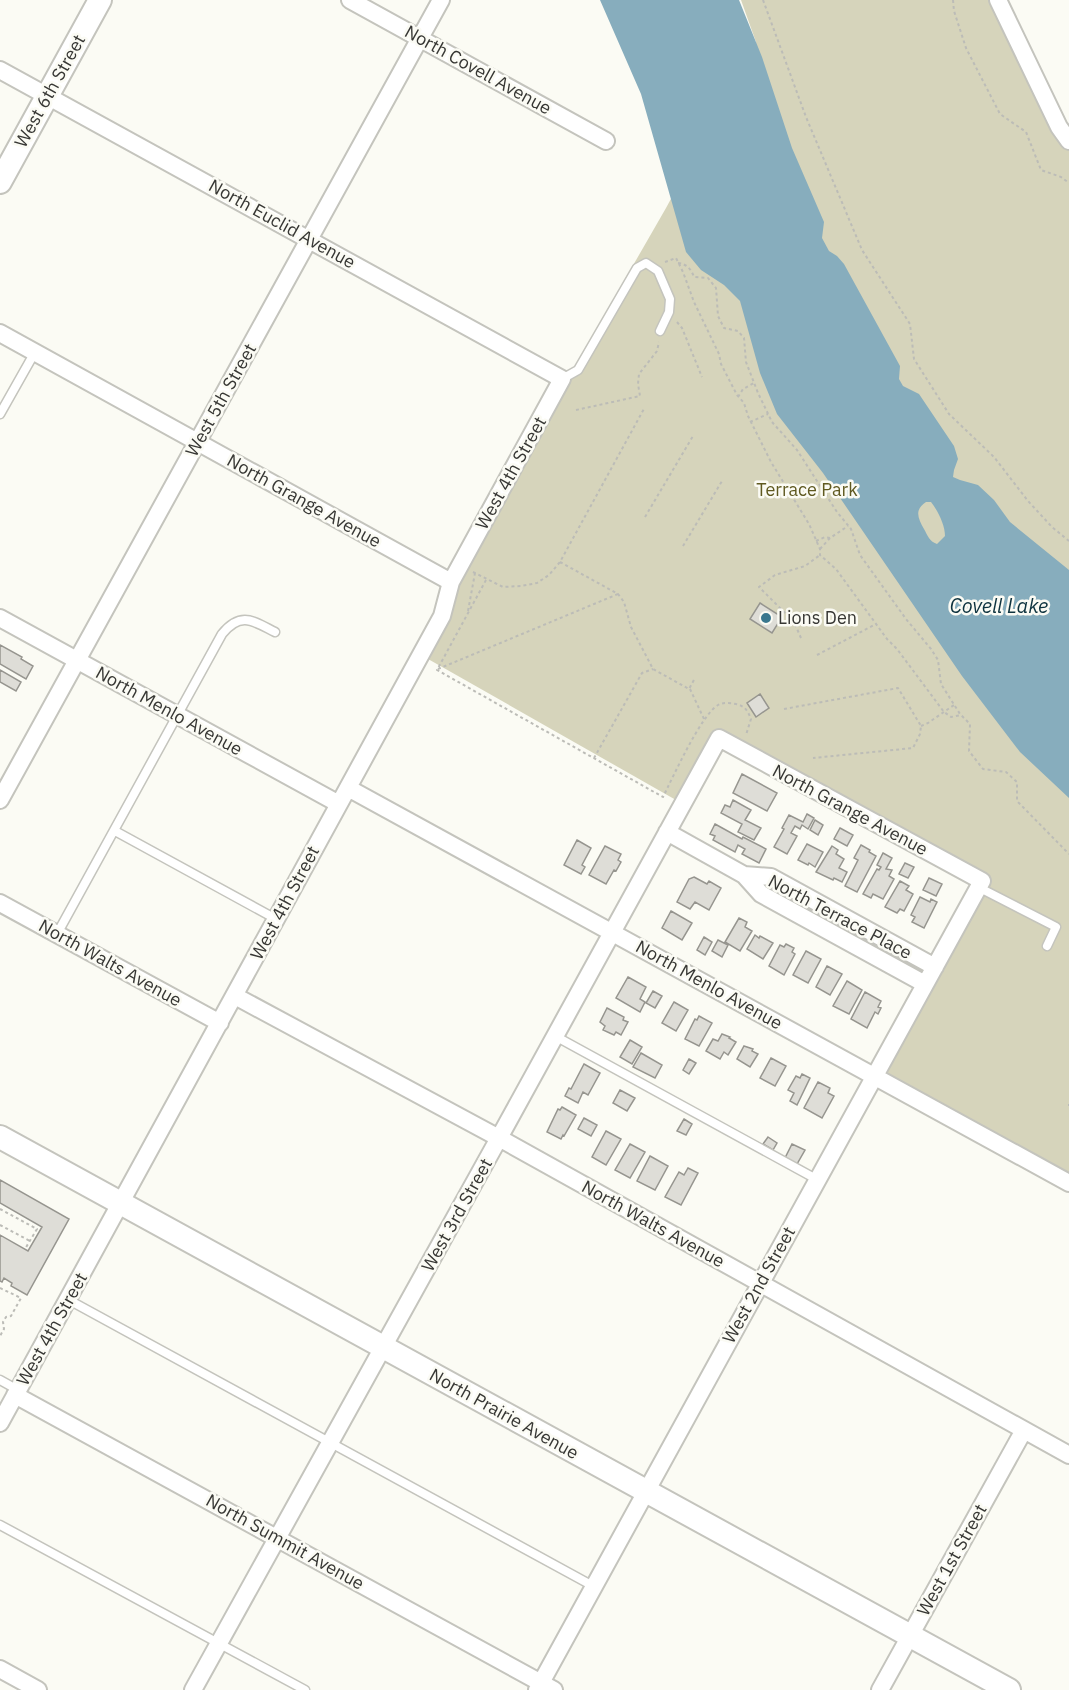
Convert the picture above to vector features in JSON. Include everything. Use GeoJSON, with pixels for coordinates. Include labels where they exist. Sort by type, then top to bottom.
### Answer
{"type":"FeatureCollection","features":[{"type":"Feature","properties":{"kind":"street","name":"West 6th Street"},"geometry":{"type":"LineString","coordinates":[[0,182],[100,0]]}},
{"type":"Feature","properties":{"kind":"street","name":"North Covell Avenue"},"geometry":{"type":"LineString","coordinates":[[350,0],[606,141]]}},
{"type":"Feature","properties":{"kind":"street","name":"West 5th Street"},"geometry":{"type":"LineString","coordinates":[[0,800],[441,0]]}},
{"type":"Feature","properties":{"kind":"street"},"geometry":{"type":"LineString","coordinates":[[1003,2],[1059,127],[1069,141]]}},
{"type":"Feature","properties":{"kind":"street","name":"North Euclid Avenue"},"geometry":{"type":"LineString","coordinates":[[0,70],[562,379]]}},
{"type":"Feature","properties":{"kind":"street","name":"North Grange Avenue"},"geometry":{"type":"LineString","coordinates":[[0,333],[451,582]]}},
{"type":"Feature","properties":{"kind":"street","name":"West 4th Street"},"geometry":{"type":"LineString","coordinates":[[0,1423],[442,616],[451,582],[468,569],[562,379]]}},
{"type":"Feature","properties":{"kind":"street","name":"North Menlo Avenue"},"geometry":{"type":"LineString","coordinates":[[0,618],[339,804]]}},
{"type":"Feature","properties":{"kind":"street","name":"North Grange Avenue"},"geometry":{"type":"LineString","coordinates":[[719,738],[980,884]]}},
{"type":"Feature","properties":{"kind":"street","name":"West 3rd Street"},"geometry":{"type":"LineString","coordinates":[[193,1690],[719,738]]}},
{"type":"Feature","properties":{"kind":"street","name":"North Menlo Avenue"},"geometry":{"type":"LineString","coordinates":[[348,788],[1069,1183]]}},
{"type":"Feature","properties":{"kind":"street","name":"North Terrace Place"},"geometry":{"type":"LineString","coordinates":[[668,832],[744,875],[761,894],[925,984]]}},
{"type":"Feature","properties":{"kind":"street","name":"North Terrace Place"},"geometry":{"type":"LineString","coordinates":[[744,875],[771,877],[934,967]]}},
{"type":"Feature","properties":{"kind":"street","name":"West 2nd Street"},"geometry":{"type":"LineString","coordinates":[[544,1688],[593,1586],[980,884]]}},
{"type":"Feature","properties":{"kind":"street","name":"North Walts Avenue"},"geometry":{"type":"LineString","coordinates":[[0,903],[220,1023]]}},
{"type":"Feature","properties":{"kind":"street","name":"North Walts Avenue"},"geometry":{"type":"LineString","coordinates":[[235,996],[499,1138],[1069,1455]]}},
{"type":"Feature","properties":{"kind":"street","name":"North Prairie Avenue"},"geometry":{"type":"LineString","coordinates":[[0,1137],[1009,1690]]}},
{"type":"Feature","properties":{"kind":"street","name":"North Summit Avenue"},"geometry":{"type":"LineString","coordinates":[[16,1393],[544,1688]]}},
{"type":"Feature","properties":{"kind":"street","name":"West 1st Street"},"geometry":{"type":"LineString","coordinates":[[880,1690],[1024,1430]]}},
{"type":"Feature","properties":{"kind":"street"},"geometry":{"type":"LineString","coordinates":[[0,1669],[38,1690]]}},
{"type":"Feature","properties":{"kind":"lane"},"geometry":{"type":"LineString","coordinates":[[562,379],[578,369],[637,268],[646,263],[654,267],[661,276],[670,299],[669,312],[660,331]]}},
{"type":"Feature","properties":{"kind":"lane"},"geometry":{"type":"LineString","coordinates":[[0,414],[35,352]]}},
{"type":"Feature","properties":{"kind":"lane"},"geometry":{"type":"LineString","coordinates":[[57,934],[222,634],[228,626],[245,619],[275,632]]}},
{"type":"Feature","properties":{"kind":"lane"},"geometry":{"type":"LineString","coordinates":[[115,831],[276,920]]}},
{"type":"Feature","properties":{"kind":"lane"},"geometry":{"type":"LineString","coordinates":[[980,884],[1056,927],[1047,946]]}},
{"type":"Feature","properties":{"kind":"lane"},"geometry":{"type":"LineString","coordinates":[[555,1036],[818,1180]]}},
{"type":"Feature","properties":{"kind":"lane"},"geometry":{"type":"LineString","coordinates":[[67,1299],[593,1586]]}},
{"type":"Feature","properties":{"kind":"lane"},"geometry":{"type":"LineString","coordinates":[[0,1380],[16,1393]]}},
{"type":"Feature","properties":{"kind":"lane"},"geometry":{"type":"LineString","coordinates":[[0,1526],[305,1690]]}},
{"type":"Feature","properties":{"kind":"path"},"geometry":{"type":"LineString","coordinates":[[763,0],[806,117],[862,250],[910,324],[914,359],[949,414],[994,457],[1028,501],[1052,527],[1069,541]]}},
{"type":"Feature","properties":{"kind":"path"},"geometry":{"type":"LineString","coordinates":[[953,0],[954,11],[966,48],[1000,114],[1026,132],[1041,170],[1061,177],[1069,183]]}},
{"type":"Feature","properties":{"kind":"path"},"geometry":{"type":"LineString","coordinates":[[676,258],[722,364],[738,397],[744,403],[750,422],[783,483],[809,524],[820,549],[820,555],[836,569],[944,712],[951,717],[961,715]]}},
{"type":"Feature","properties":{"kind":"path"},"geometry":{"type":"LineString","coordinates":[[678,263],[684,263],[692,270],[694,277],[708,278],[716,288],[718,316],[724,328],[738,331],[744,338],[746,362],[772,422],[797,450],[837,512],[851,529],[860,555],[938,660],[941,684],[961,715],[970,724],[969,751],[983,769],[1006,771],[1017,782],[1017,801],[1069,854]]}},
{"type":"Feature","properties":{"kind":"path"},"geometry":{"type":"LineString","coordinates":[[667,315],[682,328],[702,377]]}},
{"type":"Feature","properties":{"kind":"path"},"geometry":{"type":"LineString","coordinates":[[576,410],[639,396],[639,374],[657,351],[662,336],[660,331]]}},
{"type":"Feature","properties":{"kind":"path"},"geometry":{"type":"LineString","coordinates":[[738,397],[743,389],[754,383]]}},
{"type":"Feature","properties":{"kind":"path"},"geometry":{"type":"LineString","coordinates":[[468,569],[503,587],[537,583],[549,574],[560,562],[645,407]]}},
{"type":"Feature","properties":{"kind":"path"},"geometry":{"type":"LineString","coordinates":[[750,422],[768,414]]}},
{"type":"Feature","properties":{"kind":"path"},"geometry":{"type":"LineString","coordinates":[[645,517],[693,436]]}},
{"type":"Feature","properties":{"kind":"path"},"geometry":{"type":"LineString","coordinates":[[683,546],[722,481]]}},
{"type":"Feature","properties":{"kind":"path"},"geometry":{"type":"LineString","coordinates":[[820,549],[830,538],[848,526]]}},
{"type":"Feature","properties":{"kind":"path"},"geometry":{"type":"LineString","coordinates":[[816,541],[825,537],[830,538]]}},
{"type":"Feature","properties":{"kind":"path"},"geometry":{"type":"LineString","coordinates":[[801,638],[794,622],[759,587],[774,575],[805,566],[820,555]]}},
{"type":"Feature","properties":{"kind":"path"},"geometry":{"type":"LineString","coordinates":[[560,562],[618,594],[624,602],[631,627],[653,669],[690,689],[704,719]]}},
{"type":"Feature","properties":{"kind":"path"},"geometry":{"type":"LineString","coordinates":[[468,569],[468,613]]}},
{"type":"Feature","properties":{"kind":"path"},"geometry":{"type":"LineString","coordinates":[[437,670],[486,580]]}},
{"type":"Feature","properties":{"kind":"path"},"geometry":{"type":"LineString","coordinates":[[437,670],[618,594]]}},
{"type":"Feature","properties":{"kind":"path"},"geometry":{"type":"LineString","coordinates":[[818,655],[877,624]]}},
{"type":"Feature","properties":{"kind":"path"},"geometry":{"type":"LineString","coordinates":[[594,758],[642,672],[653,669]]}},
{"type":"Feature","properties":{"kind":"path"},"geometry":{"type":"LineString","coordinates":[[437,670],[663,797],[704,719],[717,705],[725,703],[741,705],[747,710],[751,719],[748,731],[738,748]]}},
{"type":"Feature","properties":{"kind":"path"},"geometry":{"type":"LineString","coordinates":[[690,689],[695,678]]}},
{"type":"Feature","properties":{"kind":"path"},"geometry":{"type":"LineString","coordinates":[[784,709],[898,688],[921,726],[913,748],[813,758]]}},
{"type":"Feature","properties":{"kind":"path"},"geometry":{"type":"LineString","coordinates":[[921,726],[954,704]]}},
{"type":"Feature","properties":{"kind":"path"},"geometry":{"type":"LineString","coordinates":[[4,1206],[1,1210],[37,1229],[25,1250]]}},
{"type":"Feature","properties":{"kind":"path"},"geometry":{"type":"LineString","coordinates":[[0,1225],[30,1241]]}},
{"type":"Feature","properties":{"kind":"path"},"geometry":{"type":"LineString","coordinates":[[0,1288],[21,1298],[12,1316],[6,1317],[3,1322],[4,1329],[0,1336]]}},
{"type":"Feature","properties":{"kind":"green space","name":"Terrace Park"},"geometry":{"type":"Polygon","coordinates":[[[741,0],[998,0],[1069,137],[1069,1183],[875,1076],[981,881],[719,738],[683,804],[421,655],[451,582],[666,208],[756,42],[741,0]]]}},
{"type":"Feature","properties":{"kind":"water","name":"Covell Lake"},"geometry":{"type":"Polygon","coordinates":[[[600,0],[739,0],[762,57],[792,148],[824,222],[822,238],[829,251],[844,264],[900,366],[899,379],[903,386],[919,394],[954,446],[958,459],[953,477],[978,485],[994,500],[1010,522],[1069,570],[1069,798],[1020,752],[962,676],[823,473],[777,414],[760,373],[740,301],[724,285],[701,270],[686,252],[641,94],[600,0]],[[931,502],[922,505],[918,514],[929,538],[937,544],[945,536],[945,532],[941,518],[931,502]]]}},
{"type":"Feature","properties":{"kind":"building","name":"Lions Den"},"geometry":{"type":"Polygon","coordinates":[[[760,603],[782,617],[772,633],[750,619],[760,603]]]}},
{"type":"Feature","properties":{"kind":"building"},"geometry":{"type":"Polygon","coordinates":[[[0,645],[33,666],[26,679],[0,664],[0,645]]]}},
{"type":"Feature","properties":{"kind":"building"},"geometry":{"type":"Polygon","coordinates":[[[0,670],[21,682],[16,691],[0,682],[0,670]]]}},
{"type":"Feature","properties":{"kind":"building"},"geometry":{"type":"Polygon","coordinates":[[[760,694],[769,708],[756,717],[747,703],[760,694]]]}},
{"type":"Feature","properties":{"kind":"building"},"geometry":{"type":"Polygon","coordinates":[[[742,774],[777,793],[767,811],[733,793],[742,774]]]}},
{"type":"Feature","properties":{"kind":"building"},"geometry":{"type":"Polygon","coordinates":[[[733,800],[751,810],[745,820],[761,828],[754,840],[738,832],[742,824],[721,813],[725,805],[730,807],[733,800]]]}},
{"type":"Feature","properties":{"kind":"building"},"geometry":{"type":"Polygon","coordinates":[[[807,814],[814,818],[808,829],[802,825],[800,829],[795,826],[791,833],[797,836],[787,854],[774,847],[789,815],[803,822],[807,814]]]}},
{"type":"Feature","properties":{"kind":"building"},"geometry":{"type":"Polygon","coordinates":[[[815,820],[823,825],[818,835],[810,830],[815,820]]]}},
{"type":"Feature","properties":{"kind":"building"},"geometry":{"type":"Polygon","coordinates":[[[715,824],[766,849],[759,863],[742,854],[745,849],[738,845],[735,852],[713,840],[715,836],[710,834],[715,824]]]}},
{"type":"Feature","properties":{"kind":"building"},"geometry":{"type":"Polygon","coordinates":[[[840,828],[853,835],[847,846],[834,839],[840,828]]]}},
{"type":"Feature","properties":{"kind":"building"},"geometry":{"type":"Polygon","coordinates":[[[577,840],[591,848],[582,865],[585,867],[581,874],[564,865],[577,840]]]}},
{"type":"Feature","properties":{"kind":"building"},"geometry":{"type":"Polygon","coordinates":[[[807,844],[823,852],[815,867],[798,860],[807,844]]]}},
{"type":"Feature","properties":{"kind":"building"},"geometry":{"type":"Polygon","coordinates":[[[861,845],[876,856],[857,892],[845,886],[858,860],[854,858],[861,845]]]}},
{"type":"Feature","properties":{"kind":"building"},"geometry":{"type":"Polygon","coordinates":[[[605,846],[621,854],[618,860],[621,862],[606,884],[589,875],[605,846]]]}},
{"type":"Feature","properties":{"kind":"building"},"geometry":{"type":"Polygon","coordinates":[[[832,846],[838,850],[836,854],[844,859],[839,868],[847,872],[842,882],[816,872],[832,846]]]}},
{"type":"Feature","properties":{"kind":"building"},"geometry":{"type":"Polygon","coordinates":[[[883,853],[892,858],[886,869],[892,870],[889,876],[894,879],[883,899],[873,894],[871,898],[863,894],[877,869],[881,867],[877,865],[883,853]]]}},
{"type":"Feature","properties":{"kind":"building"},"geometry":{"type":"Polygon","coordinates":[[[905,863],[914,867],[908,878],[899,874],[905,863]]]}},
{"type":"Feature","properties":{"kind":"building"},"geometry":{"type":"Polygon","coordinates":[[[694,877],[707,884],[709,881],[721,888],[709,910],[695,902],[690,909],[677,902],[689,879],[694,877]]]}},
{"type":"Feature","properties":{"kind":"building"},"geometry":{"type":"Polygon","coordinates":[[[929,878],[942,884],[936,896],[923,890],[929,878]]]}},
{"type":"Feature","properties":{"kind":"building"},"geometry":{"type":"Polygon","coordinates":[[[900,881],[909,886],[906,890],[913,894],[904,911],[900,909],[897,913],[885,907],[900,881]]]}},
{"type":"Feature","properties":{"kind":"building"},"geometry":{"type":"Polygon","coordinates":[[[920,897],[930,902],[931,899],[937,902],[924,928],[912,922],[915,917],[911,915],[920,897]]]}},
{"type":"Feature","properties":{"kind":"building"},"geometry":{"type":"Polygon","coordinates":[[[671,911],[692,923],[682,940],[662,928],[671,911]]]}},
{"type":"Feature","properties":{"kind":"building"},"geometry":{"type":"Polygon","coordinates":[[[739,918],[747,922],[745,927],[752,931],[740,951],[725,942],[739,918]]]}},
{"type":"Feature","properties":{"kind":"building"},"geometry":{"type":"Polygon","coordinates":[[[755,935],[773,943],[763,959],[747,949],[755,935]]]}},
{"type":"Feature","properties":{"kind":"building"},"geometry":{"type":"Polygon","coordinates":[[[704,937],[712,942],[705,955],[697,950],[704,937]]]}},
{"type":"Feature","properties":{"kind":"building"},"geometry":{"type":"Polygon","coordinates":[[[718,940],[728,945],[722,957],[712,951],[718,940]]]}},
{"type":"Feature","properties":{"kind":"building"},"geometry":{"type":"Polygon","coordinates":[[[786,944],[794,948],[792,952],[795,954],[784,975],[769,966],[780,945],[784,947],[786,944]]]}},
{"type":"Feature","properties":{"kind":"building"},"geometry":{"type":"Polygon","coordinates":[[[806,951],[821,959],[808,983],[793,975],[806,951]]]}},
{"type":"Feature","properties":{"kind":"building"},"geometry":{"type":"Polygon","coordinates":[[[827,966],[842,974],[830,995],[816,987],[827,966]]]}},
{"type":"Feature","properties":{"kind":"building"},"geometry":{"type":"Polygon","coordinates":[[[628,977],[646,987],[640,999],[645,1002],[640,1012],[616,998],[628,977]]]}},
{"type":"Feature","properties":{"kind":"building"},"geometry":{"type":"Polygon","coordinates":[[[847,981],[862,990],[849,1014],[833,1006],[847,981]]]}},
{"type":"Feature","properties":{"kind":"building"},"geometry":{"type":"Polygon","coordinates":[[[653,991],[662,996],[655,1008],[646,1003],[653,991]]]}},
{"type":"Feature","properties":{"kind":"building"},"geometry":{"type":"Polygon","coordinates":[[[865,992],[881,1001],[878,1014],[875,1012],[867,1028],[851,1019],[865,992]]]}},
{"type":"Feature","properties":{"kind":"building"},"geometry":{"type":"Polygon","coordinates":[[[674,1002],[688,1010],[676,1031],[662,1023],[674,1002]]]}},
{"type":"Feature","properties":{"kind":"building"},"geometry":{"type":"Polygon","coordinates":[[[607,1008],[624,1017],[623,1020],[628,1022],[621,1035],[616,1032],[614,1035],[603,1030],[605,1026],[600,1022],[607,1008]]]}},
{"type":"Feature","properties":{"kind":"building"},"geometry":{"type":"Polygon","coordinates":[[[699,1016],[712,1023],[699,1046],[685,1039],[695,1019],[697,1020],[699,1016]]]}},
{"type":"Feature","properties":{"kind":"building"},"geometry":{"type":"Polygon","coordinates":[[[722,1034],[736,1042],[728,1055],[724,1052],[720,1059],[706,1051],[713,1039],[718,1041],[722,1034]]]}},
{"type":"Feature","properties":{"kind":"building"},"geometry":{"type":"Polygon","coordinates":[[[630,1040],[642,1047],[632,1064],[620,1057],[630,1040]]]}},
{"type":"Feature","properties":{"kind":"building"},"geometry":{"type":"Polygon","coordinates":[[[744,1046],[753,1049],[752,1051],[758,1054],[750,1067],[737,1059],[744,1046]]]}},
{"type":"Feature","properties":{"kind":"building"},"geometry":{"type":"Polygon","coordinates":[[[641,1053],[662,1065],[655,1078],[633,1067],[641,1053]]]}},
{"type":"Feature","properties":{"kind":"building"},"geometry":{"type":"Polygon","coordinates":[[[771,1058],[786,1066],[775,1086],[760,1078],[771,1058]]]}},
{"type":"Feature","properties":{"kind":"building"},"geometry":{"type":"Polygon","coordinates":[[[689,1059],[696,1063],[689,1074],[683,1070],[689,1059]]]}},
{"type":"Feature","properties":{"kind":"building"},"geometry":{"type":"Polygon","coordinates":[[[584,1064],[600,1073],[588,1095],[583,1092],[578,1103],[565,1096],[584,1064]]]}},
{"type":"Feature","properties":{"kind":"building"},"geometry":{"type":"Polygon","coordinates":[[[802,1074],[810,1078],[797,1105],[790,1101],[794,1093],[788,1090],[796,1076],[800,1078],[802,1074]]]}},
{"type":"Feature","properties":{"kind":"building"},"geometry":{"type":"Polygon","coordinates":[[[818,1082],[830,1088],[828,1093],[834,1096],[822,1118],[804,1108],[818,1082]]]}},
{"type":"Feature","properties":{"kind":"building"},"geometry":{"type":"Polygon","coordinates":[[[620,1090],[635,1098],[627,1111],[613,1103],[620,1090]]]}},
{"type":"Feature","properties":{"kind":"building"},"geometry":{"type":"Polygon","coordinates":[[[562,1107],[576,1115],[561,1139],[547,1132],[558,1109],[562,1107]]]}},
{"type":"Feature","properties":{"kind":"building"},"geometry":{"type":"Polygon","coordinates":[[[584,1118],[597,1125],[591,1136],[578,1129],[584,1118]]]}},
{"type":"Feature","properties":{"kind":"building"},"geometry":{"type":"Polygon","coordinates":[[[684,1119],[692,1124],[686,1135],[677,1131],[684,1119]]]}},
{"type":"Feature","properties":{"kind":"building"},"geometry":{"type":"Polygon","coordinates":[[[606,1131],[621,1139],[606,1165],[592,1157],[606,1131]]]}},
{"type":"Feature","properties":{"kind":"building"},"geometry":{"type":"Polygon","coordinates":[[[768,1137],[777,1143],[773,1150],[763,1144],[768,1137]]]}},
{"type":"Feature","properties":{"kind":"building"},"geometry":{"type":"Polygon","coordinates":[[[630,1144],[645,1152],[630,1178],[615,1170],[630,1144]]]}},
{"type":"Feature","properties":{"kind":"building"},"geometry":{"type":"Polygon","coordinates":[[[792,1144],[805,1150],[797,1164],[785,1158],[792,1144]]]}},
{"type":"Feature","properties":{"kind":"building"},"geometry":{"type":"Polygon","coordinates":[[[650,1156],[668,1166],[655,1190],[637,1181],[650,1156]]]}},
{"type":"Feature","properties":{"kind":"building"},"geometry":{"type":"Polygon","coordinates":[[[688,1168],[698,1173],[681,1205],[665,1197],[679,1172],[684,1175],[688,1168]]]}},
{"type":"Feature","properties":{"kind":"building"},"geometry":{"type":"Polygon","coordinates":[[[0,1180],[69,1219],[27,1295],[11,1286],[12,1283],[4,1278],[2,1282],[0,1281],[0,1235],[28,1251],[42,1227],[0,1203],[0,1180]]]}},
{"type":"Feature","properties":{"kind":"place","name":"Lions Den"},"geometry":{"type":"Point","coordinates":[766,618]}}]}
